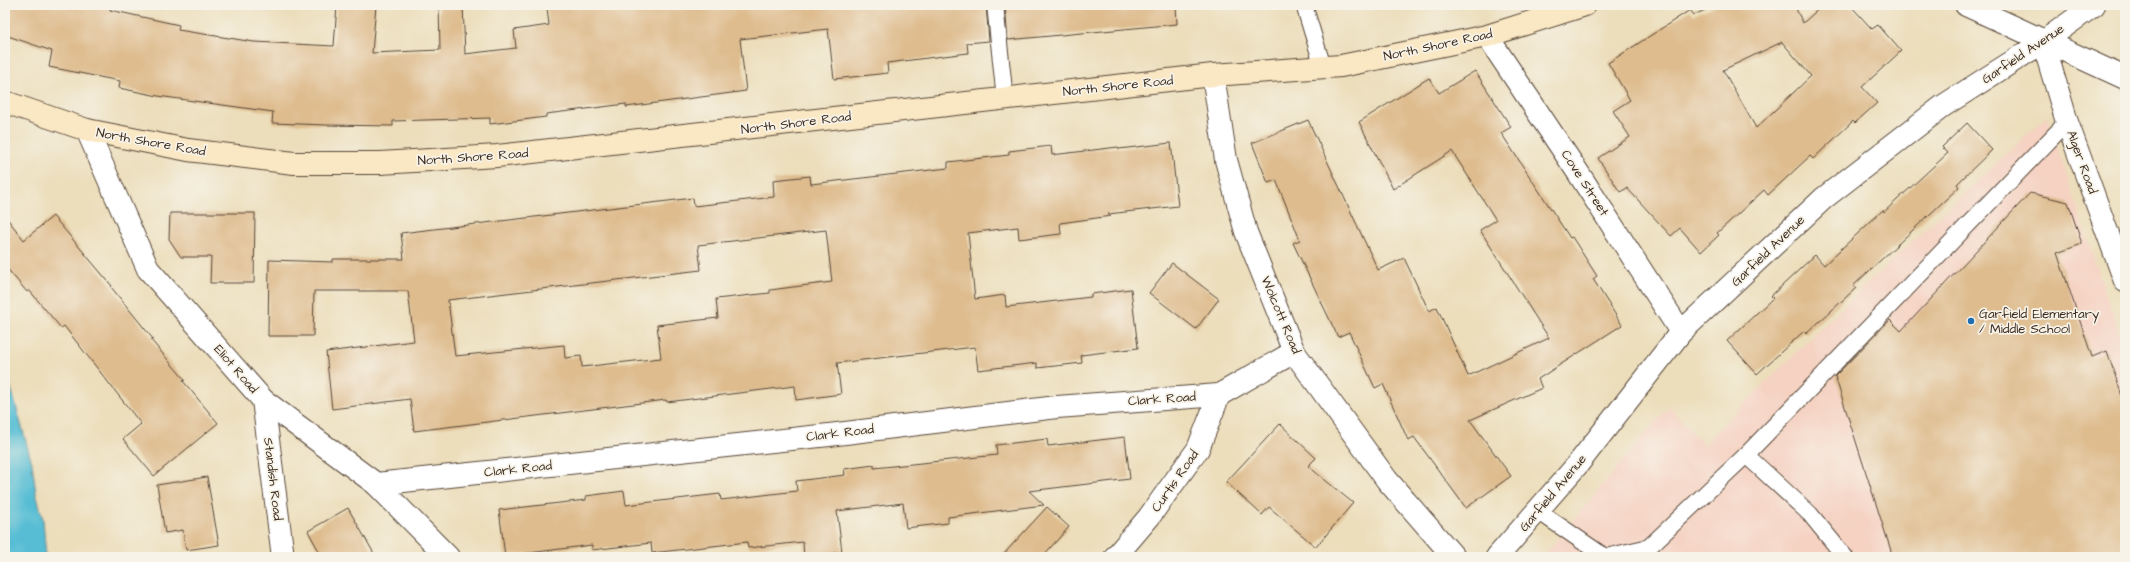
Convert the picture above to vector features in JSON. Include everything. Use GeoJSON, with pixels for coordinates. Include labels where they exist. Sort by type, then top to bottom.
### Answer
{"type":"FeatureCollection","features":[{"type":"Feature","properties":{"kind":"main road","name":"North Shore Road"},"geometry":{"type":"LineString","coordinates":[[5,102],[88,130],[188,150],[294,162],[380,164],[505,155],[1213,75],[1341,66],[1487,36],[1585,5]]}},
{"type":"Feature","properties":{"kind":"street"},"geometry":{"type":"LineString","coordinates":[[1966,5],[2043,42],[2125,78]]}},
{"type":"Feature","properties":{"kind":"street","name":"Garfield Avenue"},"geometry":{"type":"LineString","coordinates":[[1497,557],[1538,511],[1681,332],[1824,198],[1943,106],[2043,42],[2094,5]]}},
{"type":"Feature","properties":{"kind":"street","name":"Cove Street"},"geometry":{"type":"LineString","coordinates":[[1487,36],[1577,171],[1681,332]]}},
{"type":"Feature","properties":{"kind":"street","name":"Alger Road"},"geometry":{"type":"LineString","coordinates":[[2043,42],[2067,122],[2125,281]]}},
{"type":"Feature","properties":{"kind":"street","name":"Wolcott Road"},"geometry":{"type":"LineString","coordinates":[[1213,75],[1226,160],[1246,232],[1294,352],[1387,480],[1454,557]]}},
{"type":"Feature","properties":{"kind":"street","name":"Eliot Road"},"geometry":{"type":"LineString","coordinates":[[88,130],[148,269],[263,400],[376,484],[448,557]]}},
{"type":"Feature","properties":{"kind":"street","name":"Clark Road"},"geometry":{"type":"LineString","coordinates":[[376,484],[829,435],[1057,407],[1219,395],[1294,352]]}},
{"type":"Feature","properties":{"kind":"street","name":"Curtis Road"},"geometry":{"type":"LineString","coordinates":[[1115,557],[1149,518],[1198,449],[1219,395]]}},
{"type":"Feature","properties":{"kind":"street","name":"Standish Road"},"geometry":{"type":"LineString","coordinates":[[263,400],[283,557]]}},
{"type":"Feature","properties":{"kind":"lane"},"geometry":{"type":"LineString","coordinates":[[995,5],[1005,99]]}},
{"type":"Feature","properties":{"kind":"lane"},"geometry":{"type":"LineString","coordinates":[[1304,5],[1323,67]]}},
{"type":"Feature","properties":{"kind":"lane"},"geometry":{"type":"LineString","coordinates":[[1538,511],[1606,557],[1631,554],[1649,547],[1746,455],[2067,122]]}},
{"type":"Feature","properties":{"kind":"lane"},"geometry":{"type":"LineString","coordinates":[[1746,455],[1810,514],[1845,557]]}},
{"type":"Feature","properties":{"kind":"shaded area","name":"Garfield Elementary / Middle School"},"geometry":{"type":"Polygon","coordinates":[[[2047,116],[2125,351],[2125,557],[1542,557],[1669,406],[1703,444],[1859,291],[2047,116]]]}},
{"type":"Feature","properties":{"kind":"water"},"geometry":{"type":"Polygon","coordinates":[[[5,367],[32,463],[36,493],[43,519],[46,557],[5,557],[5,367]]]}},
{"type":"Feature","properties":{"kind":"building"},"geometry":{"type":"Polygon","coordinates":[[[5,5],[111,5],[110,10],[179,25],[178,30],[254,42],[334,46],[337,5],[376,5],[372,53],[440,50],[439,5],[463,5],[465,54],[516,48],[514,30],[549,25],[547,8],[572,5],[986,5],[989,41],[967,43],[968,53],[887,63],[888,73],[834,79],[828,29],[740,39],[746,91],[626,107],[626,104],[546,114],[546,117],[490,124],[490,118],[393,121],[393,126],[326,125],[272,123],[273,112],[158,96],[119,88],[120,81],[49,67],[52,51],[5,35],[5,5]]]}},
{"type":"Feature","properties":{"kind":"building"},"geometry":{"type":"Polygon","coordinates":[[[1005,5],[1176,5],[1177,24],[1008,40],[1005,5]]]}},
{"type":"Feature","properties":{"kind":"building"},"geometry":{"type":"Polygon","coordinates":[[[1716,5],[1794,5],[1803,23],[1823,5],[1850,5],[1872,29],[1878,25],[1901,51],[1862,87],[1877,103],[1855,123],[1853,121],[1813,159],[1810,156],[1768,195],[1764,190],[1717,233],[1719,235],[1701,252],[1680,228],[1671,236],[1627,188],[1620,192],[1598,158],[1630,137],[1613,111],[1630,100],[1608,63],[1690,10],[1694,15],[1716,5]],[[1782,42],[1723,70],[1756,128],[1811,76],[1782,42]]]}},
{"type":"Feature","properties":{"kind":"building"},"geometry":{"type":"Polygon","coordinates":[[[1475,71],[1511,127],[1501,133],[1570,238],[1572,237],[1597,276],[1593,279],[1622,325],[1538,379],[1542,388],[1470,420],[1511,476],[1466,508],[1414,437],[1408,440],[1383,384],[1375,388],[1349,332],[1338,337],[1293,243],[1300,240],[1276,180],[1268,183],[1252,143],[1308,120],[1378,270],[1404,258],[1429,311],[1437,307],[1468,376],[1549,338],[1480,230],[1496,220],[1452,151],[1393,189],[1359,122],[1429,78],[1439,93],[1475,71]]]}},
{"type":"Feature","properties":{"kind":"building"},"geometry":{"type":"Polygon","coordinates":[[[1967,123],[1992,150],[1957,184],[1959,187],[1853,286],[1856,288],[1806,334],[1804,331],[1757,374],[1727,341],[1773,298],[1771,296],[1815,255],[1824,265],[1883,210],[1884,212],[1948,153],[1942,147],[1967,123]]]}},
{"type":"Feature","properties":{"kind":"building"},"geometry":{"type":"Polygon","coordinates":[[[1171,143],[1178,206],[1108,214],[1111,216],[1060,223],[1061,234],[1019,239],[1018,227],[968,233],[975,299],[1005,295],[1006,307],[1091,297],[1091,294],[1131,289],[1138,348],[1081,355],[1082,363],[1037,368],[1037,363],[978,370],[975,347],[837,363],[841,394],[796,400],[795,386],[667,402],[666,400],[414,431],[410,399],[332,409],[326,352],[414,341],[408,291],[314,291],[313,336],[268,336],[269,260],[333,262],[333,259],[404,259],[401,233],[693,198],[694,206],[774,197],[773,180],[810,176],[811,184],[948,168],[948,162],[1009,155],[1009,151],[1051,146],[1052,155],[1118,147],[1119,149],[1171,143]],[[826,230],[698,245],[701,270],[448,300],[455,356],[564,345],[565,358],[581,356],[582,367],[661,358],[657,325],[718,318],[716,299],[770,293],[770,290],[832,282],[826,230]]]}},
{"type":"Feature","properties":{"kind":"building"},"geometry":{"type":"Polygon","coordinates":[[[2030,193],[2068,202],[2082,244],[2057,253],[2092,357],[2107,351],[2125,405],[2125,557],[1893,557],[1835,376],[1890,320],[1901,331],[2030,193]]]}},
{"type":"Feature","properties":{"kind":"building"},"geometry":{"type":"Polygon","coordinates":[[[170,213],[255,213],[254,283],[210,283],[211,257],[181,257],[169,239],[170,213]]]}},
{"type":"Feature","properties":{"kind":"building"},"geometry":{"type":"Polygon","coordinates":[[[5,216],[24,240],[53,216],[112,286],[111,287],[153,339],[151,340],[185,380],[183,381],[218,423],[154,476],[123,439],[141,424],[64,326],[61,328],[29,290],[27,292],[5,266],[5,216]]]}},
{"type":"Feature","properties":{"kind":"building"},"geometry":{"type":"Polygon","coordinates":[[[1172,263],[1219,299],[1196,329],[1149,293],[1172,263]]]}},
{"type":"Feature","properties":{"kind":"building"},"geometry":{"type":"Polygon","coordinates":[[[1280,424],[1316,458],[1308,466],[1353,503],[1316,547],[1269,507],[1262,515],[1226,482],[1280,424]]]}},
{"type":"Feature","properties":{"kind":"building"},"geometry":{"type":"Polygon","coordinates":[[[1125,437],[1130,479],[1029,491],[1044,505],[948,517],[948,523],[906,528],[903,503],[837,511],[842,552],[804,557],[803,542],[748,548],[747,542],[652,553],[651,543],[592,550],[592,545],[505,556],[499,510],[586,500],[586,496],[624,491],[626,505],[720,494],[721,500],[797,491],[796,481],[845,475],[844,469],[874,465],[874,468],[997,455],[996,445],[1047,439],[1048,446],[1125,437]]]}},
{"type":"Feature","properties":{"kind":"building"},"geometry":{"type":"Polygon","coordinates":[[[207,477],[219,545],[186,550],[183,530],[165,533],[157,485],[207,477]]]}},
{"type":"Feature","properties":{"kind":"building"},"geometry":{"type":"Polygon","coordinates":[[[1047,507],[1069,527],[1042,557],[1001,557],[1047,507]]]}},
{"type":"Feature","properties":{"kind":"building"},"geometry":{"type":"Polygon","coordinates":[[[348,508],[376,557],[322,557],[308,531],[348,508]]]}},
{"type":"Feature","properties":{"kind":"place","name":"Garfield Elementary / Middle School"},"geometry":{"type":"Point","coordinates":[1971,321]}}]}
